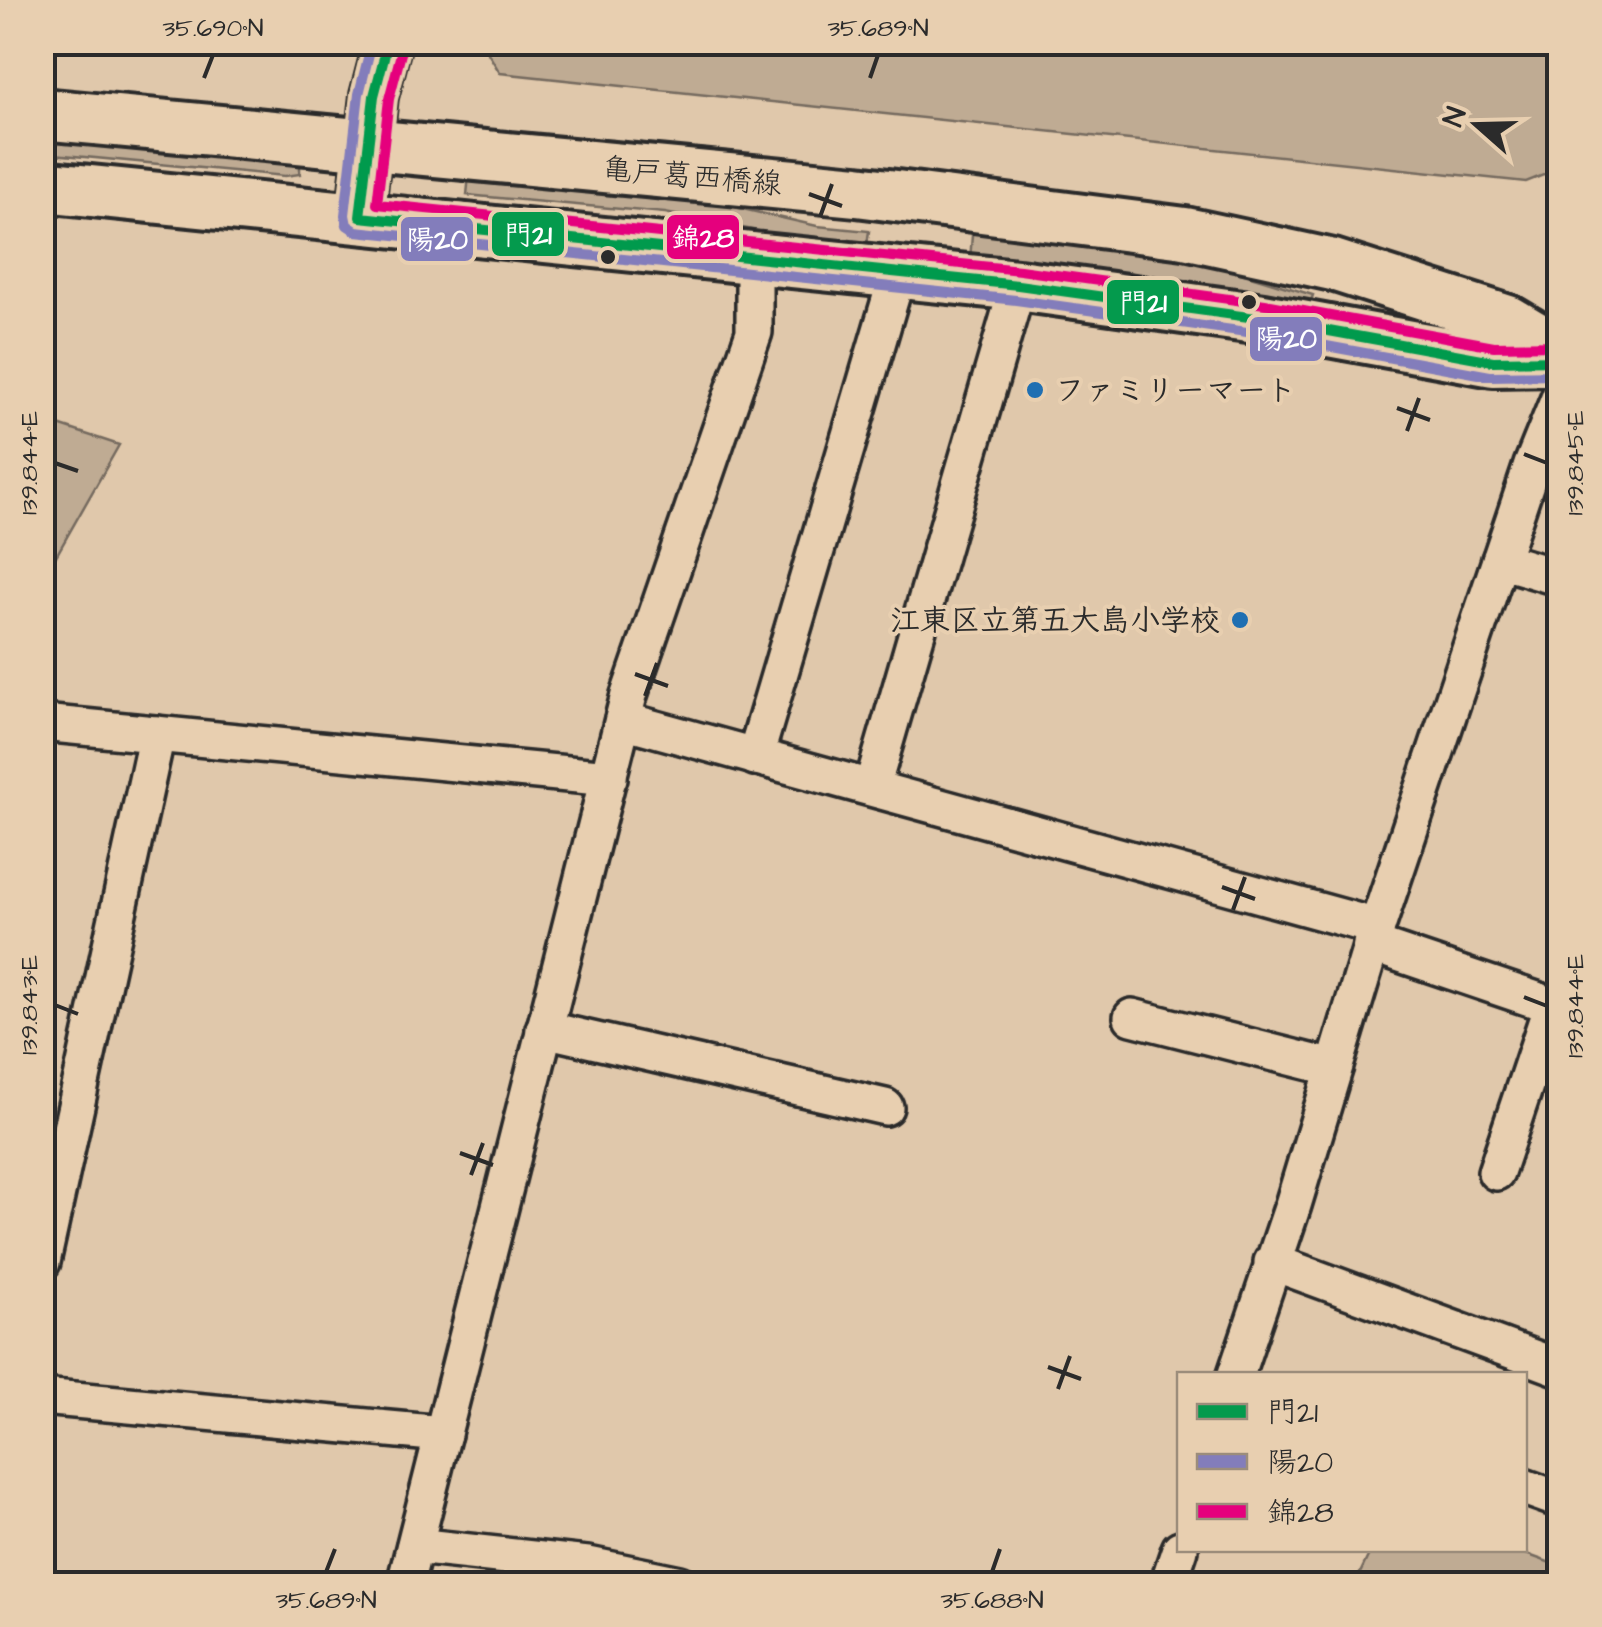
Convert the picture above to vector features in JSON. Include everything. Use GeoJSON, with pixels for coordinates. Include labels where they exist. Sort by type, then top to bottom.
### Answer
{"type":"FeatureCollection","features":[{"type":"Feature","properties":{"kind":"main road","name":"亀戸葛西橋線"},"geometry":{"type":"LineString","coordinates":[[42,114],[857,190],[1185,233],[1333,266],[1508,321],[1560,352]]}},
{"type":"Feature","properties":{"kind":"main road"},"geometry":{"type":"LineString","coordinates":[[42,186],[1018,284],[1212,310],[1493,361],[1560,360]]}},
{"type":"Feature","properties":{"kind":"main road"},"geometry":{"type":"LineString","coordinates":[[857,190],[885,208],[896,231],[889,272]]}},
{"type":"Feature","properties":{"kind":"main road"},"geometry":{"type":"LineString","coordinates":[[951,277],[938,264],[934,251],[944,222],[960,212],[987,206]]}},
{"type":"Feature","properties":{"kind":"street"},"geometry":{"type":"LineString","coordinates":[[360,217],[374,96],[388,42]]}},
{"type":"Feature","properties":{"kind":"street"},"geometry":{"type":"LineString","coordinates":[[405,1584],[629,695],[754,332],[754,259]]}},
{"type":"Feature","properties":{"kind":"street"},"geometry":{"type":"LineString","coordinates":[[755,757],[889,272]]}},
{"type":"Feature","properties":{"kind":"street"},"geometry":{"type":"LineString","coordinates":[[872,787],[1018,284]]}},
{"type":"Feature","properties":{"kind":"street"},"geometry":{"type":"LineString","coordinates":[[1237,1372],[1293,1205],[1374,936],[1500,560],[1560,396]]}},
{"type":"Feature","properties":{"kind":"street"},"geometry":{"type":"LineString","coordinates":[[1500,560],[1560,578]]}},
{"type":"Feature","properties":{"kind":"street"},"geometry":{"type":"LineString","coordinates":[[623,720],[872,787],[1374,936],[1556,1006],[1496,1172]]}},
{"type":"Feature","properties":{"kind":"street"},"geometry":{"type":"LineString","coordinates":[[42,723],[609,778]]}},
{"type":"Feature","properties":{"kind":"street"},"geometry":{"type":"LineString","coordinates":[[42,1262],[53,1163],[158,734]]}},
{"type":"Feature","properties":{"kind":"street"},"geometry":{"type":"LineString","coordinates":[[1132,1018],[1334,1068]]}},
{"type":"Feature","properties":{"kind":"street"},"geometry":{"type":"LineString","coordinates":[[544,1029],[885,1107]]}},
{"type":"Feature","properties":{"kind":"street"},"geometry":{"type":"LineString","coordinates":[[1272,1262],[1560,1368]]}},
{"type":"Feature","properties":{"kind":"street"},"geometry":{"type":"LineString","coordinates":[[42,1397],[442,1434]]}},
{"type":"Feature","properties":{"kind":"street"},"geometry":{"type":"LineString","coordinates":[[1527,1488],[1560,1500]]}},
{"type":"Feature","properties":{"kind":"street"},"geometry":{"type":"LineString","coordinates":[[415,1546],[588,1566],[680,1584]]}},
{"type":"Feature","properties":{"kind":"street"},"geometry":{"type":"LineString","coordinates":[[1168,1584],[1179,1552]]}},
{"type":"Feature","properties":{"kind":"shaded area"},"geometry":{"type":"Polygon","coordinates":[[[482,43],[1559,43],[1559,169],[1526,182],[500,73],[482,43]]]}},
{"type":"Feature","properties":{"kind":"shaded area"},"geometry":{"type":"Polygon","coordinates":[[[42,136],[300,161],[300,174],[285,176],[43,153],[42,136]]]}},
{"type":"Feature","properties":{"kind":"shaded area"},"geometry":{"type":"Polygon","coordinates":[[[469,175],[695,198],[817,226],[869,231],[866,252],[665,213],[467,195],[469,175]]]}},
{"type":"Feature","properties":{"kind":"shaded area"},"geometry":{"type":"Polygon","coordinates":[[[973,223],[1142,243],[1313,295],[1310,304],[1173,280],[970,260],[973,223]]]}},
{"type":"Feature","properties":{"kind":"shaded area"},"geometry":{"type":"Polygon","coordinates":[[[42,420],[119,445],[43,579],[42,420]]]}},
{"type":"Feature","properties":{"kind":"shaded area"},"geometry":{"type":"Polygon","coordinates":[[[1370,1552],[1520,1552],[1559,1566],[1559,1584],[1355,1584],[1370,1552]]]}},
{"type":"Feature","properties":{"kind":"transit line","name":"陽20"},"geometry":{"type":"LineString","coordinates":[[372,42],[359,94],[345,215],[347,225],[356,231],[1016,300],[1261,334],[1490,376],[1560,375]]}},
{"type":"Feature","properties":{"kind":"transit line","name":"門21"},"geometry":{"type":"LineString","coordinates":[[388,42],[374,96],[360,217],[1018,285],[1263,319],[1493,361],[1560,360]]}},
{"type":"Feature","properties":{"kind":"transit line","name":"錦28"},"geometry":{"type":"LineString","coordinates":[[403,46],[389,99],[377,204],[1020,270],[1265,304],[1494,346],[1560,345]]}},
{"type":"Feature","properties":{"kind":"place","name":"ファミリーマート"},"geometry":{"type":"Point","coordinates":[1035,390]}},
{"type":"Feature","properties":{"kind":"place","name":"江東区立第五大島小学校"},"geometry":{"type":"Point","coordinates":[1240,620]}}]}
